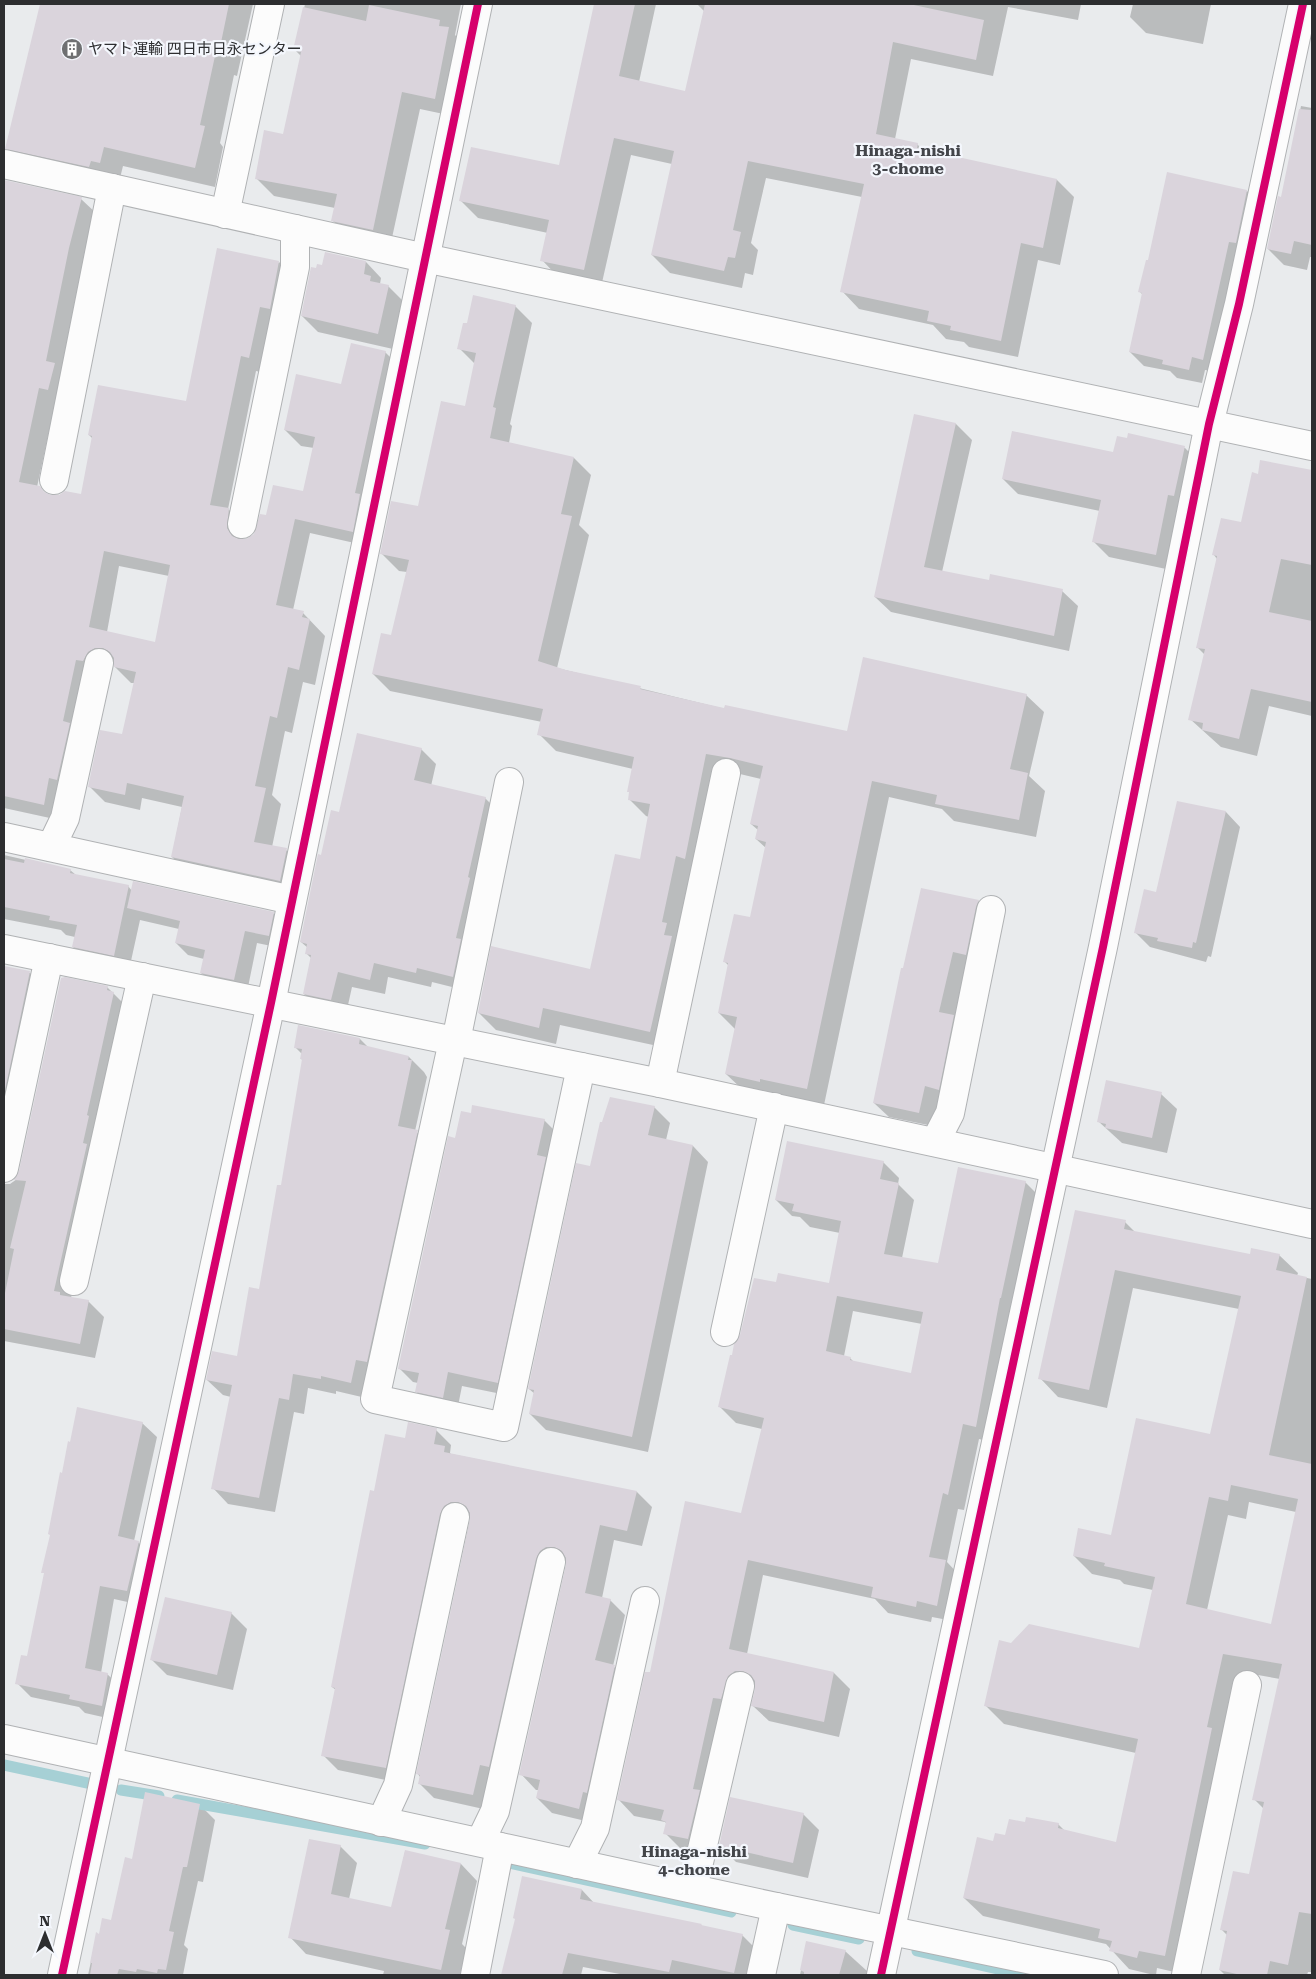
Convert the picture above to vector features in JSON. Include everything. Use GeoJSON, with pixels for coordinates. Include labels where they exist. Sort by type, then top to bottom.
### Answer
{"type":"FeatureCollection","features":[{"type":"Feature","properties":{"kind":"street"},"geometry":{"type":"LineString","coordinates":[[225,214],[270,4]]}},
{"type":"Feature","properties":{"kind":"street"},"geometry":{"type":"LineString","coordinates":[[62,1975],[271,1002],[478,4]]}},
{"type":"Feature","properties":{"kind":"street"},"geometry":{"type":"LineString","coordinates":[[881,1975],[1104,946],[1209,424],[1239,304],[1303,4]]}},
{"type":"Feature","properties":{"kind":"street"},"geometry":{"type":"LineString","coordinates":[[4,164],[425,258],[1312,446]]}},
{"type":"Feature","properties":{"kind":"street"},"geometry":{"type":"LineString","coordinates":[[54,480],[112,188]]}},
{"type":"Feature","properties":{"kind":"street"},"geometry":{"type":"LineString","coordinates":[[242,524],[295,267],[295,229]]}},
{"type":"Feature","properties":{"kind":"street"},"geometry":{"type":"LineString","coordinates":[[51,847],[65,818],[99,663]]}},
{"type":"Feature","properties":{"kind":"street"},"geometry":{"type":"LineString","coordinates":[[660,1083],[726,773]]}},
{"type":"Feature","properties":{"kind":"street"},"geometry":{"type":"LineString","coordinates":[[509,782],[455,1041],[375,1399],[504,1427],[581,1067]]}},
{"type":"Feature","properties":{"kind":"street"},"geometry":{"type":"LineString","coordinates":[[4,837],[292,900]]}},
{"type":"Feature","properties":{"kind":"street"},"geometry":{"type":"LineString","coordinates":[[935,1142],[950,1113],[991,910]]}},
{"type":"Feature","properties":{"kind":"street"},"geometry":{"type":"LineString","coordinates":[[4,949],[271,1002],[660,1083],[1312,1224]]}},
{"type":"Feature","properties":{"kind":"street"},"geometry":{"type":"LineString","coordinates":[[4,1168],[49,958]]}},
{"type":"Feature","properties":{"kind":"street"},"geometry":{"type":"LineString","coordinates":[[74,1281],[142,977]]}},
{"type":"Feature","properties":{"kind":"street"},"geometry":{"type":"LineString","coordinates":[[725,1332],[774,1107]]}},
{"type":"Feature","properties":{"kind":"street"},"geometry":{"type":"LineString","coordinates":[[382,1822],[398,1785],[454,1517]]}},
{"type":"Feature","properties":{"kind":"street"},"geometry":{"type":"LineString","coordinates":[[475,1975],[495,1811],[551,1562]]}},
{"type":"Feature","properties":{"kind":"street"},"geometry":{"type":"LineString","coordinates":[[577,1864],[595,1828],[645,1601]]}},
{"type":"Feature","properties":{"kind":"street"},"geometry":{"type":"LineString","coordinates":[[1186,1975],[1247,1685]]}},
{"type":"Feature","properties":{"kind":"street"},"geometry":{"type":"LineString","coordinates":[[693,1888],[740,1686]]}},
{"type":"Feature","properties":{"kind":"street"},"geometry":{"type":"LineString","coordinates":[[4,1739],[776,1907],[1104,1975]]}},
{"type":"Feature","properties":{"kind":"street"},"geometry":{"type":"LineString","coordinates":[[761,1975],[776,1907]]}},
{"type":"Feature","properties":{"kind":"building"},"geometry":{"type":"Polygon","coordinates":[[[40,4],[229,4],[218,57],[215,56],[200,125],[205,126],[195,168],[104,147],[100,163],[91,161],[89,167],[5,149],[40,4]]]}},
{"type":"Feature","properties":{"kind":"building"},"geometry":{"type":"Polygon","coordinates":[[[594,4],[635,4],[619,76],[685,91],[705,4],[909,4],[984,20],[976,60],[893,42],[876,134],[918,143],[917,148],[1057,179],[1043,248],[1021,243],[1001,341],[950,330],[951,326],[927,321],[929,311],[840,292],[864,184],[748,161],[733,230],[741,232],[735,258],[728,257],[724,271],[651,255],[674,151],[614,138],[584,270],[540,261],[549,220],[459,201],[471,147],[559,165],[594,4]]]}},
{"type":"Feature","properties":{"kind":"building"},"geometry":{"type":"Polygon","coordinates":[[[369,5],[440,20],[439,26],[449,27],[435,99],[402,92],[373,230],[331,221],[337,194],[255,179],[264,130],[283,134],[301,52],[293,50],[303,7],[366,21],[369,5]]]}},
{"type":"Feature","properties":{"kind":"building"},"geometry":{"type":"Polygon","coordinates":[[[1299,109],[1312,110],[1312,245],[1294,241],[1291,254],[1267,249],[1278,196],[1281,197],[1299,109]]]}},
{"type":"Feature","properties":{"kind":"building"},"geometry":{"type":"Polygon","coordinates":[[[1167,172],[1247,190],[1236,243],[1229,242],[1203,360],[1192,357],[1189,370],[1162,364],[1163,360],[1129,352],[1142,293],[1138,292],[1146,260],[1148,260],[1167,172]]]}},
{"type":"Feature","properties":{"kind":"building"},"geometry":{"type":"Polygon","coordinates":[[[4,180],[82,197],[69,248],[46,361],[55,363],[48,390],[39,388],[19,482],[40,486],[44,492],[51,495],[59,495],[65,491],[81,494],[92,436],[88,435],[98,385],[186,401],[217,248],[279,261],[270,309],[260,307],[249,358],[241,356],[210,505],[229,508],[227,528],[232,536],[246,539],[254,534],[260,514],[266,515],[273,485],[303,491],[315,437],[284,430],[296,374],[341,384],[351,343],[386,351],[355,493],[360,494],[353,532],[295,519],[276,605],[304,611],[302,617],[310,619],[299,670],[288,667],[277,718],[270,716],[255,786],[266,788],[254,842],[287,848],[280,881],[171,857],[184,796],[127,783],[125,795],[88,787],[100,730],[122,734],[136,672],[114,667],[114,658],[110,652],[103,648],[95,648],[88,652],[83,661],[76,660],[63,721],[70,723],[57,780],[49,778],[44,805],[4,796],[4,180]],[[104,551],[89,627],[155,642],[170,565],[104,551]]]}},
{"type":"Feature","properties":{"kind":"building"},"geometry":{"type":"Polygon","coordinates":[[[325,252],[366,261],[364,274],[371,276],[370,281],[389,285],[378,334],[301,316],[311,267],[316,268],[317,264],[322,265],[325,252]]]}},
{"type":"Feature","properties":{"kind":"building"},"geometry":{"type":"Polygon","coordinates":[[[473,295],[516,305],[493,407],[496,408],[490,438],[574,457],[561,514],[572,516],[538,661],[566,670],[641,686],[640,689],[724,708],[725,705],[847,731],[863,657],[1027,694],[1010,769],[1028,773],[1019,820],[935,804],[937,795],[872,781],[807,1089],[760,1079],[760,1082],[725,1074],[737,1017],[718,1013],[728,963],[723,962],[734,914],[750,917],[766,842],[755,839],[758,826],[750,824],[763,766],[730,758],[706,754],[685,859],[676,856],[662,922],[667,923],[664,935],[672,936],[650,1032],[543,1008],[539,1028],[478,1013],[491,946],[590,969],[615,854],[640,859],[650,804],[628,800],[629,792],[627,792],[634,757],[537,735],[543,709],[372,674],[381,633],[391,635],[409,560],[380,554],[391,501],[418,506],[441,401],[465,406],[476,353],[457,349],[463,323],[467,323],[473,295]]]}},
{"type":"Feature","properties":{"kind":"building"},"geometry":{"type":"Polygon","coordinates":[[[914,414],[956,423],[924,567],[989,580],[990,574],[1063,589],[1054,636],[874,597],[914,414]]]}},
{"type":"Feature","properties":{"kind":"building"},"geometry":{"type":"Polygon","coordinates":[[[1012,431],[1113,452],[1117,436],[1127,438],[1128,433],[1185,446],[1174,496],[1168,495],[1156,555],[1092,542],[1101,500],[1002,479],[1012,431]]]}},
{"type":"Feature","properties":{"kind":"building"},"geometry":{"type":"Polygon","coordinates":[[[1260,460],[1312,470],[1312,565],[1281,559],[1269,612],[1312,621],[1312,702],[1251,689],[1239,739],[1202,730],[1203,723],[1188,720],[1205,649],[1196,648],[1217,556],[1212,555],[1221,518],[1241,522],[1252,472],[1258,474],[1260,460]]]}},
{"type":"Feature","properties":{"kind":"building"},"geometry":{"type":"Polygon","coordinates":[[[357,733],[422,748],[414,780],[486,797],[456,938],[461,939],[453,977],[417,968],[416,973],[374,963],[370,980],[338,972],[331,1000],[303,994],[311,955],[305,954],[307,944],[300,942],[318,854],[321,855],[331,810],[339,812],[357,733]]]}},
{"type":"Feature","properties":{"kind":"building"},"geometry":{"type":"Polygon","coordinates":[[[1177,801],[1226,811],[1196,943],[1193,942],[1192,948],[1157,941],[1158,938],[1134,933],[1144,889],[1156,892],[1177,801]]]}},
{"type":"Feature","properties":{"kind":"building"},"geometry":{"type":"Polygon","coordinates":[[[25,858],[71,869],[70,873],[129,885],[114,956],[72,947],[77,925],[49,920],[50,916],[4,907],[4,859],[24,863],[25,858]]]}},
{"type":"Feature","properties":{"kind":"building"},"geometry":{"type":"Polygon","coordinates":[[[133,881],[274,912],[269,936],[245,931],[234,980],[200,973],[205,950],[175,943],[180,921],[127,908],[133,881]]]}},
{"type":"Feature","properties":{"kind":"building"},"geometry":{"type":"Polygon","coordinates":[[[921,888],[979,900],[966,955],[953,952],[939,1012],[954,1015],[939,1090],[925,1086],[919,1113],[873,1103],[901,968],[903,968],[921,888]]]}},
{"type":"Feature","properties":{"kind":"building"},"geometry":{"type":"Polygon","coordinates":[[[4,966],[30,971],[4,1095],[4,966]]]}},
{"type":"Feature","properties":{"kind":"building"},"geometry":{"type":"Polygon","coordinates":[[[65,977],[108,986],[107,990],[114,992],[87,1115],[89,1116],[83,1143],[87,1144],[54,1291],[60,1292],[60,1295],[89,1300],[80,1344],[4,1329],[4,1298],[14,1249],[10,1248],[26,1181],[14,1180],[19,1171],[61,978],[65,977]]]}},
{"type":"Feature","properties":{"kind":"building"},"geometry":{"type":"Polygon","coordinates":[[[298,1025],[360,1038],[359,1044],[409,1056],[408,1060],[412,1060],[398,1126],[418,1130],[367,1362],[356,1360],[351,1383],[321,1376],[321,1379],[293,1374],[289,1400],[279,1398],[259,1498],[211,1489],[232,1385],[206,1380],[212,1351],[237,1356],[249,1287],[259,1289],[277,1185],[281,1185],[302,1059],[300,1059],[302,1049],[294,1048],[298,1025]]]}},
{"type":"Feature","properties":{"kind":"building"},"geometry":{"type":"Polygon","coordinates":[[[1106,1080],[1162,1092],[1152,1138],[1105,1128],[1106,1124],[1097,1122],[1106,1080]]]}},
{"type":"Feature","properties":{"kind":"building"},"geometry":{"type":"Polygon","coordinates":[[[610,1097],[655,1106],[648,1135],[693,1145],[632,1437],[529,1414],[534,1390],[528,1389],[576,1163],[590,1166],[600,1122],[602,1122],[610,1097]]]}},
{"type":"Feature","properties":{"kind":"building"},"geometry":{"type":"Polygon","coordinates":[[[472,1105],[545,1119],[537,1155],[546,1157],[498,1383],[448,1372],[443,1398],[415,1392],[419,1373],[398,1369],[448,1136],[455,1138],[461,1111],[471,1113],[472,1105]]]}},
{"type":"Feature","properties":{"kind":"building"},"geometry":{"type":"Polygon","coordinates":[[[787,1141],[884,1161],[880,1179],[899,1183],[884,1254],[938,1263],[958,1167],[1026,1181],[1000,1298],[976,1427],[963,1424],[948,1495],[943,1493],[929,1557],[946,1560],[937,1606],[917,1601],[916,1607],[871,1597],[873,1587],[748,1560],[729,1649],[834,1672],[824,1722],[751,1706],[755,1681],[751,1675],[743,1671],[735,1671],[728,1676],[721,1699],[713,1698],[693,1789],[700,1790],[688,1839],[663,1834],[666,1822],[661,1820],[664,1810],[617,1800],[645,1672],[650,1672],[685,1501],[741,1513],[764,1418],[718,1407],[730,1355],[732,1355],[734,1344],[740,1335],[754,1278],[776,1282],[778,1273],[829,1283],[841,1221],[792,1211],[794,1204],[775,1200],[787,1141]],[[837,1296],[826,1351],[851,1357],[850,1360],[911,1373],[923,1312],[837,1296]]]}},
{"type":"Feature","properties":{"kind":"building"},"geometry":{"type":"Polygon","coordinates":[[[1075,1210],[1126,1220],[1124,1229],[1250,1254],[1251,1248],[1280,1254],[1276,1270],[1307,1277],[1269,1455],[1312,1464],[1312,1914],[1299,1912],[1288,1965],[1270,1961],[1267,1975],[1241,1975],[1219,1970],[1227,1931],[1220,1930],[1233,1871],[1249,1874],[1264,1802],[1252,1800],[1282,1664],[1223,1654],[1207,1727],[1212,1728],[1165,1956],[1139,1951],[1137,1958],[1109,1951],[1112,1941],[1098,1938],[1100,1929],[963,1898],[977,1837],[993,1841],[995,1833],[1005,1835],[1009,1819],[1025,1822],[1026,1817],[1059,1823],[1058,1828],[1116,1842],[1138,1739],[984,1706],[999,1640],[1011,1643],[1029,1624],[1139,1648],[1155,1577],[1104,1566],[1105,1563],[1073,1556],[1078,1528],[1111,1535],[1136,1418],[1210,1434],[1241,1296],[1115,1270],[1089,1390],[1038,1379],[1075,1210]],[[1231,1485],[1228,1501],[1209,1497],[1186,1604],[1271,1624],[1298,1499],[1231,1485]]]}},
{"type":"Feature","properties":{"kind":"building"},"geometry":{"type":"Polygon","coordinates":[[[77,1407],[143,1422],[118,1536],[139,1541],[127,1591],[100,1586],[85,1668],[108,1673],[102,1706],[69,1699],[70,1695],[15,1684],[21,1655],[27,1656],[44,1573],[41,1573],[50,1535],[48,1534],[60,1472],[62,1473],[77,1407]]]}},
{"type":"Feature","properties":{"kind":"building"},"geometry":{"type":"Polygon","coordinates":[[[408,1422],[437,1428],[434,1444],[445,1446],[444,1452],[637,1491],[627,1531],[600,1525],[585,1593],[611,1599],[595,1660],[615,1665],[587,1793],[583,1792],[579,1809],[536,1798],[540,1780],[519,1775],[566,1565],[566,1558],[562,1551],[554,1547],[546,1547],[540,1551],[536,1559],[489,1767],[480,1765],[473,1795],[418,1784],[420,1775],[416,1774],[470,1520],[470,1513],[466,1506],[458,1502],[451,1502],[444,1506],[440,1514],[386,1768],[321,1756],[335,1688],[331,1687],[370,1490],[374,1491],[385,1434],[405,1438],[408,1422]]]}},
{"type":"Feature","properties":{"kind":"building"},"geometry":{"type":"Polygon","coordinates":[[[165,1597],[232,1612],[217,1675],[150,1660],[165,1597]]]}},
{"type":"Feature","properties":{"kind":"building"},"geometry":{"type":"Polygon","coordinates":[[[145,1792],[200,1804],[187,1867],[183,1867],[169,1931],[174,1932],[166,1970],[158,1969],[157,1973],[137,1969],[136,1972],[119,1969],[117,1975],[90,1975],[92,1963],[90,1963],[96,1932],[99,1934],[102,1918],[111,1920],[125,1857],[132,1859],[145,1792]]]}},
{"type":"Feature","properties":{"kind":"building"},"geometry":{"type":"Polygon","coordinates":[[[730,1797],[804,1813],[793,1863],[719,1846],[730,1797]]]}},
{"type":"Feature","properties":{"kind":"building"},"geometry":{"type":"Polygon","coordinates":[[[309,1839],[341,1845],[331,1894],[391,1907],[405,1850],[461,1863],[445,1929],[450,1930],[441,1970],[288,1938],[309,1839]]]}},
{"type":"Feature","properties":{"kind":"building"},"geometry":{"type":"Polygon","coordinates":[[[522,1876],[582,1889],[580,1899],[743,1934],[734,1973],[672,1960],[669,1972],[568,1953],[562,1975],[501,1975],[515,1919],[513,1918],[522,1876]]]}},
{"type":"Feature","properties":{"kind":"building"},"geometry":{"type":"Polygon","coordinates":[[[806,1941],[846,1950],[839,1975],[804,1975],[804,1972],[800,1970],[806,1941]]]}},
{"type":"Feature","properties":{"kind":"waterway"},"geometry":{"type":"LineString","coordinates":[[4,1765],[92,1784]]}},
{"type":"Feature","properties":{"kind":"waterway"},"geometry":{"type":"LineString","coordinates":[[121,1790],[159,1796]]}},
{"type":"Feature","properties":{"kind":"waterway"},"geometry":{"type":"LineString","coordinates":[[177,1800],[425,1844]]}},
{"type":"Feature","properties":{"kind":"waterway"},"geometry":{"type":"LineString","coordinates":[[513,1864],[731,1912]]}},
{"type":"Feature","properties":{"kind":"waterway"},"geometry":{"type":"LineString","coordinates":[[793,1925],[859,1939]]}},
{"type":"Feature","properties":{"kind":"waterway"},"geometry":{"type":"LineString","coordinates":[[917,1951],[1025,1975]]}},
{"type":"Feature","properties":{"kind":"cycle path"},"geometry":{"type":"LineString","coordinates":[[62,1975],[271,1003],[478,4]]}},
{"type":"Feature","properties":{"kind":"cycle path"},"geometry":{"type":"LineString","coordinates":[[881,1975],[1103,947],[1209,424],[1239,304],[1303,4]]}},
{"type":"Feature","properties":{"kind":"place","name":"ヤマト運輸 四日市日永センター"},"geometry":{"type":"Point","coordinates":[72,49]}},
{"type":"Feature","properties":{"kind":"district","name":"Hinaga-nishi 3-chome"},"geometry":{"type":"Point","coordinates":[908,159]}},
{"type":"Feature","properties":{"kind":"district","name":"Hinaga-nishi 4-chome"},"geometry":{"type":"Point","coordinates":[694,1860]}}]}
